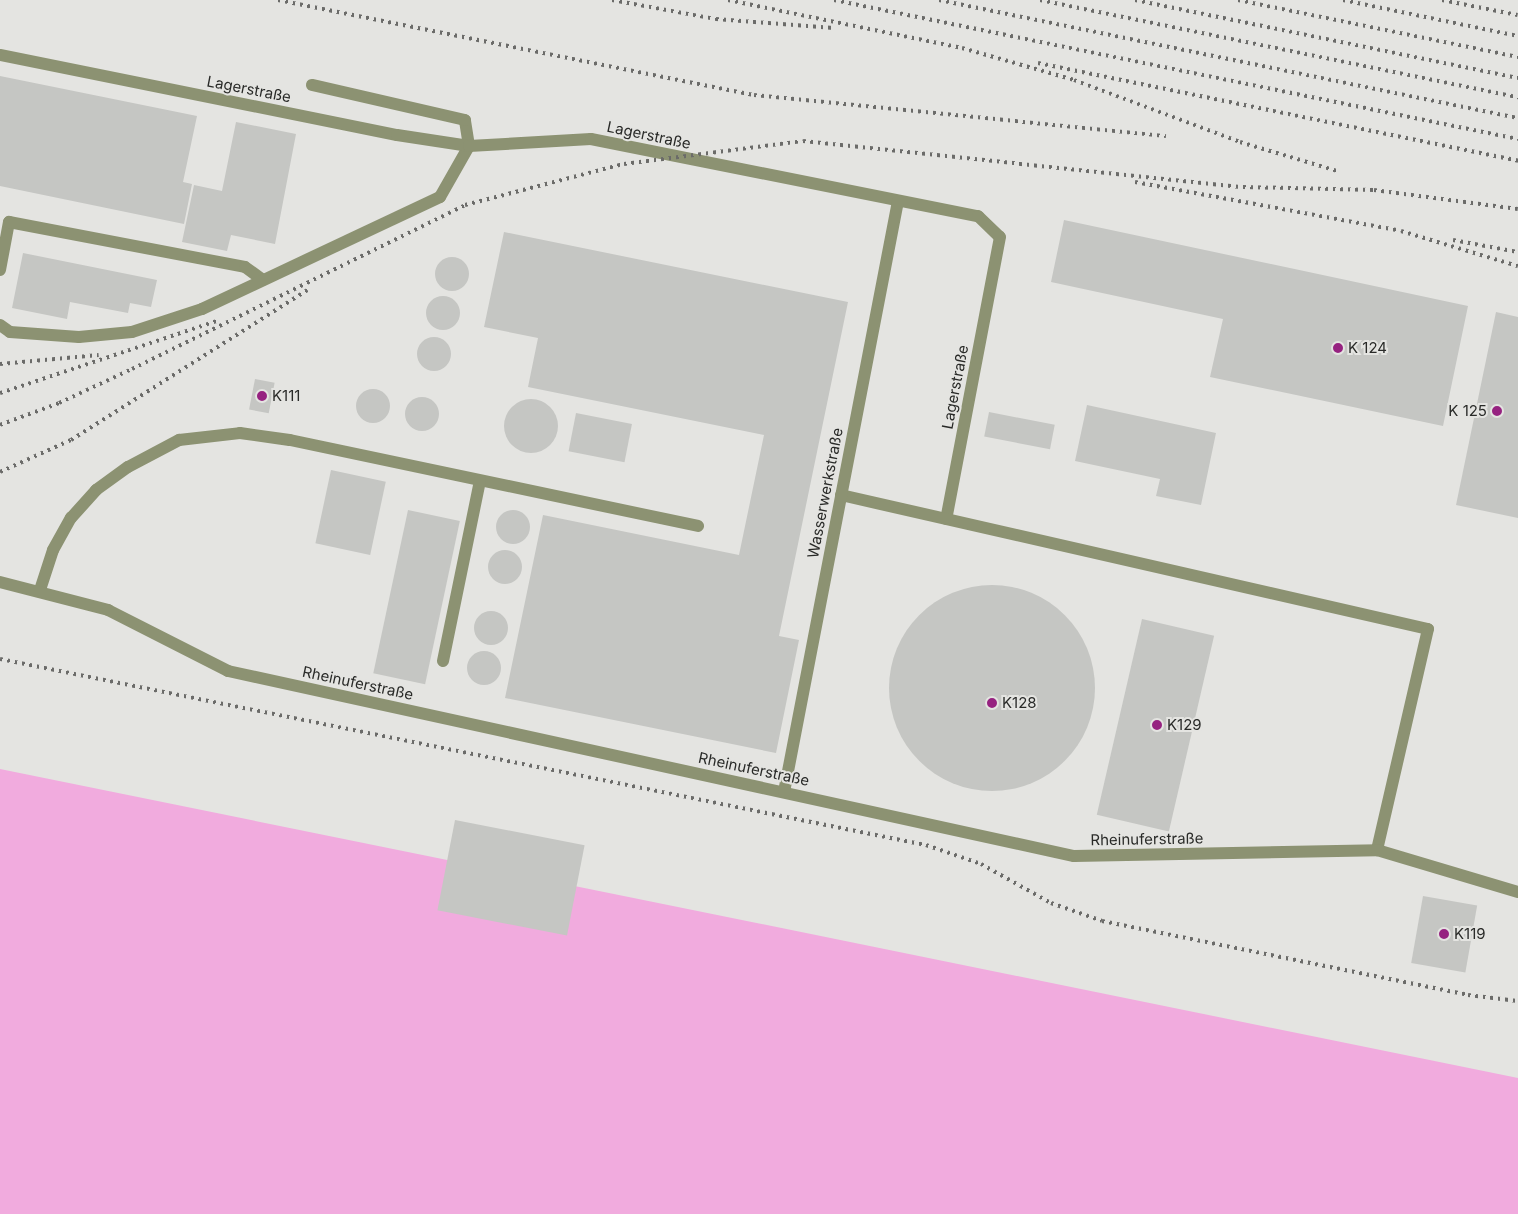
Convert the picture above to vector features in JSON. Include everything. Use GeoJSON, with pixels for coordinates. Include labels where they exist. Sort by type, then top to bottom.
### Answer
{"type":"FeatureCollection","features":[{"type":"Feature","properties":{"kind":"street","name":"Lagerstraße"},"geometry":{"type":"LineString","coordinates":[[0,55],[397,135],[469,146],[591,139],[978,216],[1000,237],[946,519]]}},
{"type":"Feature","properties":{"kind":"street"},"geometry":{"type":"LineString","coordinates":[[0,325],[10,332],[79,337],[132,332],[202,309],[440,197],[469,146],[465,120],[456,116],[312,85]]}},
{"type":"Feature","properties":{"kind":"street","name":"Wasserwerkstraße"},"geometry":{"type":"LineString","coordinates":[[784,792],[898,201]]}},
{"type":"Feature","properties":{"kind":"street"},"geometry":{"type":"LineString","coordinates":[[0,270],[9,222],[245,267],[263,280]]}},
{"type":"Feature","properties":{"kind":"street"},"geometry":{"type":"LineString","coordinates":[[40,590],[53,550],[71,518],[96,490],[128,467],[179,440],[248,434],[698,526]]}},
{"type":"Feature","properties":{"kind":"street"},"geometry":{"type":"LineString","coordinates":[[443,661],[480,481]]}},
{"type":"Feature","properties":{"kind":"street"},"geometry":{"type":"LineString","coordinates":[[841,495],[1428,628],[1377,850]]}},
{"type":"Feature","properties":{"kind":"street","name":"Rheinuferstraße"},"geometry":{"type":"LineString","coordinates":[[0,582],[40,590],[108,610],[228,671],[1074,856],[1377,850],[1518,892]]}},
{"type":"Feature","properties":{"kind":"shaded area"},"geometry":{"type":"Polygon","coordinates":[[[0,769],[1518,1078],[1518,1214],[0,1214],[0,769]]]}},
{"type":"Feature","properties":{"kind":"building"},"geometry":{"type":"Polygon","coordinates":[[[0,76],[197,116],[183,182],[192,184],[184,224],[0,186],[0,76]]]}},
{"type":"Feature","properties":{"kind":"building"},"geometry":{"type":"Polygon","coordinates":[[[236,122],[296,134],[275,244],[231,235],[227,251],[182,242],[194,185],[222,191],[236,122]]]}},
{"type":"Feature","properties":{"kind":"building","name":"K 124"},"geometry":{"type":"Polygon","coordinates":[[[1064,220],[1468,306],[1443,426],[1210,377],[1223,319],[1051,282],[1064,220]]]}},
{"type":"Feature","properties":{"kind":"building"},"geometry":{"type":"Polygon","coordinates":[[[504,232],[848,302],[779,636],[799,640],[776,753],[505,698],[543,515],[739,555],[764,435],[528,387],[538,338],[484,327],[504,232]]]}},
{"type":"Feature","properties":{"kind":"building"},"geometry":{"type":"Polygon","coordinates":[[[23,253],[157,280],[151,307],[130,303],[128,313],[70,302],[67,319],[12,308],[23,253]]]}},
{"type":"Feature","properties":{"kind":"building"},"geometry":{"type":"Polygon","coordinates":[[[452,257],[459,258],[464,262],[468,267],[468,281],[464,286],[459,290],[452,291],[445,290],[440,286],[436,281],[435,274],[436,267],[440,262],[445,258],[452,257]]]}},
{"type":"Feature","properties":{"kind":"building"},"geometry":{"type":"Polygon","coordinates":[[[443,296],[450,297],[455,301],[459,306],[459,320],[455,325],[450,329],[443,330],[436,329],[431,325],[427,320],[426,313],[427,306],[431,301],[436,297],[443,296]]]}},
{"type":"Feature","properties":{"kind":"building","name":"K 125"},"geometry":{"type":"Polygon","coordinates":[[[1496,312],[1518,317],[1518,518],[1456,505],[1496,312]]]}},
{"type":"Feature","properties":{"kind":"building"},"geometry":{"type":"Polygon","coordinates":[[[434,337],[441,338],[446,342],[450,347],[450,361],[446,366],[441,370],[434,371],[427,370],[422,366],[418,361],[417,354],[418,347],[422,342],[427,338],[434,337]]]}},
{"type":"Feature","properties":{"kind":"building","name":"K111"},"geometry":{"type":"Polygon","coordinates":[[[255,379],[275,383],[269,413],[249,409],[255,379]]]}},
{"type":"Feature","properties":{"kind":"building"},"geometry":{"type":"Polygon","coordinates":[[[373,389],[380,390],[385,394],[389,399],[389,413],[385,418],[380,422],[373,423],[366,422],[361,418],[357,413],[356,406],[357,399],[361,394],[366,390],[373,389]]]}},
{"type":"Feature","properties":{"kind":"building"},"geometry":{"type":"Polygon","coordinates":[[[422,397],[429,398],[434,402],[438,407],[438,421],[434,426],[429,430],[422,431],[415,430],[410,426],[406,421],[405,414],[406,407],[410,402],[415,398],[422,397]]]}},
{"type":"Feature","properties":{"kind":"building"},"geometry":{"type":"Polygon","coordinates":[[[526,399],[536,399],[546,403],[554,411],[558,426],[554,441],[546,449],[536,453],[526,453],[516,449],[508,441],[504,431],[504,421],[508,411],[516,403],[526,399]]]}},
{"type":"Feature","properties":{"kind":"building"},"geometry":{"type":"Polygon","coordinates":[[[1087,405],[1216,433],[1201,505],[1156,496],[1160,479],[1075,461],[1087,405]]]}},
{"type":"Feature","properties":{"kind":"building"},"geometry":{"type":"Polygon","coordinates":[[[989,412],[1055,425],[1050,449],[984,437],[989,412]]]}},
{"type":"Feature","properties":{"kind":"building"},"geometry":{"type":"Polygon","coordinates":[[[576,413],[632,424],[625,462],[569,451],[576,413]]]}},
{"type":"Feature","properties":{"kind":"building"},"geometry":{"type":"Polygon","coordinates":[[[331,470],[386,482],[370,555],[315,543],[331,470]]]}},
{"type":"Feature","properties":{"kind":"building"},"geometry":{"type":"Polygon","coordinates":[[[408,510],[460,521],[425,684],[373,673],[408,510]]]}},
{"type":"Feature","properties":{"kind":"building"},"geometry":{"type":"Polygon","coordinates":[[[513,510],[520,511],[525,515],[529,520],[529,534],[525,539],[520,543],[513,544],[506,543],[501,539],[497,534],[496,527],[497,520],[501,515],[506,511],[513,510]]]}},
{"type":"Feature","properties":{"kind":"building"},"geometry":{"type":"Polygon","coordinates":[[[505,550],[512,551],[517,555],[521,560],[521,574],[517,579],[512,583],[505,584],[498,583],[493,579],[489,574],[488,567],[489,560],[493,555],[498,551],[505,550]]]}},
{"type":"Feature","properties":{"kind":"building","name":"K128"},"geometry":{"type":"Polygon","coordinates":[[[992,585],[1012,587],[1031,593],[1040,597],[1065,615],[1083,640],[1087,649],[1093,668],[1095,688],[1093,708],[1087,727],[1083,736],[1065,761],[1040,779],[1031,783],[1012,789],[992,791],[972,789],[953,783],[944,779],[919,761],[901,736],[897,727],[891,708],[889,688],[891,668],[897,649],[901,640],[919,615],[944,597],[953,593],[972,587],[992,585]]]}},
{"type":"Feature","properties":{"kind":"building"},"geometry":{"type":"Polygon","coordinates":[[[491,611],[498,612],[503,616],[507,621],[507,635],[503,640],[498,644],[491,645],[484,644],[479,640],[475,635],[474,628],[475,621],[479,616],[484,612],[491,611]]]}},
{"type":"Feature","properties":{"kind":"building","name":"K129"},"geometry":{"type":"Polygon","coordinates":[[[1142,619],[1214,636],[1169,831],[1097,815],[1142,619]]]}},
{"type":"Feature","properties":{"kind":"building"},"geometry":{"type":"Polygon","coordinates":[[[484,651],[491,652],[496,656],[500,661],[500,675],[496,680],[491,684],[484,685],[477,684],[472,680],[468,675],[467,668],[468,661],[472,656],[477,652],[484,651]]]}},
{"type":"Feature","properties":{"kind":"building"},"geometry":{"type":"Polygon","coordinates":[[[455,820],[585,845],[567,935],[437,910],[455,820]]]}},
{"type":"Feature","properties":{"kind":"building","name":"K119"},"geometry":{"type":"Polygon","coordinates":[[[1423,896],[1477,906],[1465,973],[1411,963],[1423,896]]]}},
{"type":"Feature","properties":{"kind":"railway"},"geometry":{"type":"LineString","coordinates":[[278,0],[754,95],[1166,136]]}},
{"type":"Feature","properties":{"kind":"railway"},"geometry":{"type":"LineString","coordinates":[[612,0],[716,19],[834,28]]}},
{"type":"Feature","properties":{"kind":"railway"},"geometry":{"type":"LineString","coordinates":[[728,0],[962,48],[1074,80],[1240,142],[1337,171]]}},
{"type":"Feature","properties":{"kind":"railway"},"geometry":{"type":"LineString","coordinates":[[834,0],[1518,139]]}},
{"type":"Feature","properties":{"kind":"railway"},"geometry":{"type":"LineString","coordinates":[[939,0],[1518,118]]}},
{"type":"Feature","properties":{"kind":"railway"},"geometry":{"type":"LineString","coordinates":[[1040,0],[1518,97]]}},
{"type":"Feature","properties":{"kind":"railway"},"geometry":{"type":"LineString","coordinates":[[1135,0],[1518,78]]}},
{"type":"Feature","properties":{"kind":"railway"},"geometry":{"type":"LineString","coordinates":[[1238,0],[1518,57]]}},
{"type":"Feature","properties":{"kind":"railway"},"geometry":{"type":"LineString","coordinates":[[1343,0],[1518,36]]}},
{"type":"Feature","properties":{"kind":"railway"},"geometry":{"type":"LineString","coordinates":[[1442,0],[1518,15]]}},
{"type":"Feature","properties":{"kind":"railway"},"geometry":{"type":"LineString","coordinates":[[1038,63],[1518,161]]}},
{"type":"Feature","properties":{"kind":"railway"},"geometry":{"type":"LineString","coordinates":[[0,425],[59,403],[132,369],[465,205],[624,164],[803,141],[1243,187],[1374,190],[1518,209]]}},
{"type":"Feature","properties":{"kind":"railway"},"geometry":{"type":"LineString","coordinates":[[1135,182],[1401,231],[1518,266]]}},
{"type":"Feature","properties":{"kind":"railway"},"geometry":{"type":"LineString","coordinates":[[1453,240],[1518,252]]}},
{"type":"Feature","properties":{"kind":"railway"},"geometry":{"type":"LineString","coordinates":[[0,472],[71,440],[307,290]]}},
{"type":"Feature","properties":{"kind":"railway"},"geometry":{"type":"LineString","coordinates":[[0,393],[216,321]]}},
{"type":"Feature","properties":{"kind":"railway"},"geometry":{"type":"LineString","coordinates":[[0,364],[99,355]]}},
{"type":"Feature","properties":{"kind":"railway"},"geometry":{"type":"LineString","coordinates":[[0,659],[926,845],[981,864],[1051,903],[1102,921],[1468,995],[1518,1001]]}},
{"type":"Feature","properties":{"kind":"place","name":"K 124"},"geometry":{"type":"Point","coordinates":[1338,348]}},
{"type":"Feature","properties":{"kind":"place","name":"K111"},"geometry":{"type":"Point","coordinates":[262,396]}},
{"type":"Feature","properties":{"kind":"place","name":"K 125"},"geometry":{"type":"Point","coordinates":[1497,411]}},
{"type":"Feature","properties":{"kind":"place","name":"K128"},"geometry":{"type":"Point","coordinates":[992,703]}},
{"type":"Feature","properties":{"kind":"place","name":"K129"},"geometry":{"type":"Point","coordinates":[1157,725]}},
{"type":"Feature","properties":{"kind":"place","name":"K119"},"geometry":{"type":"Point","coordinates":[1444,934]}}]}
